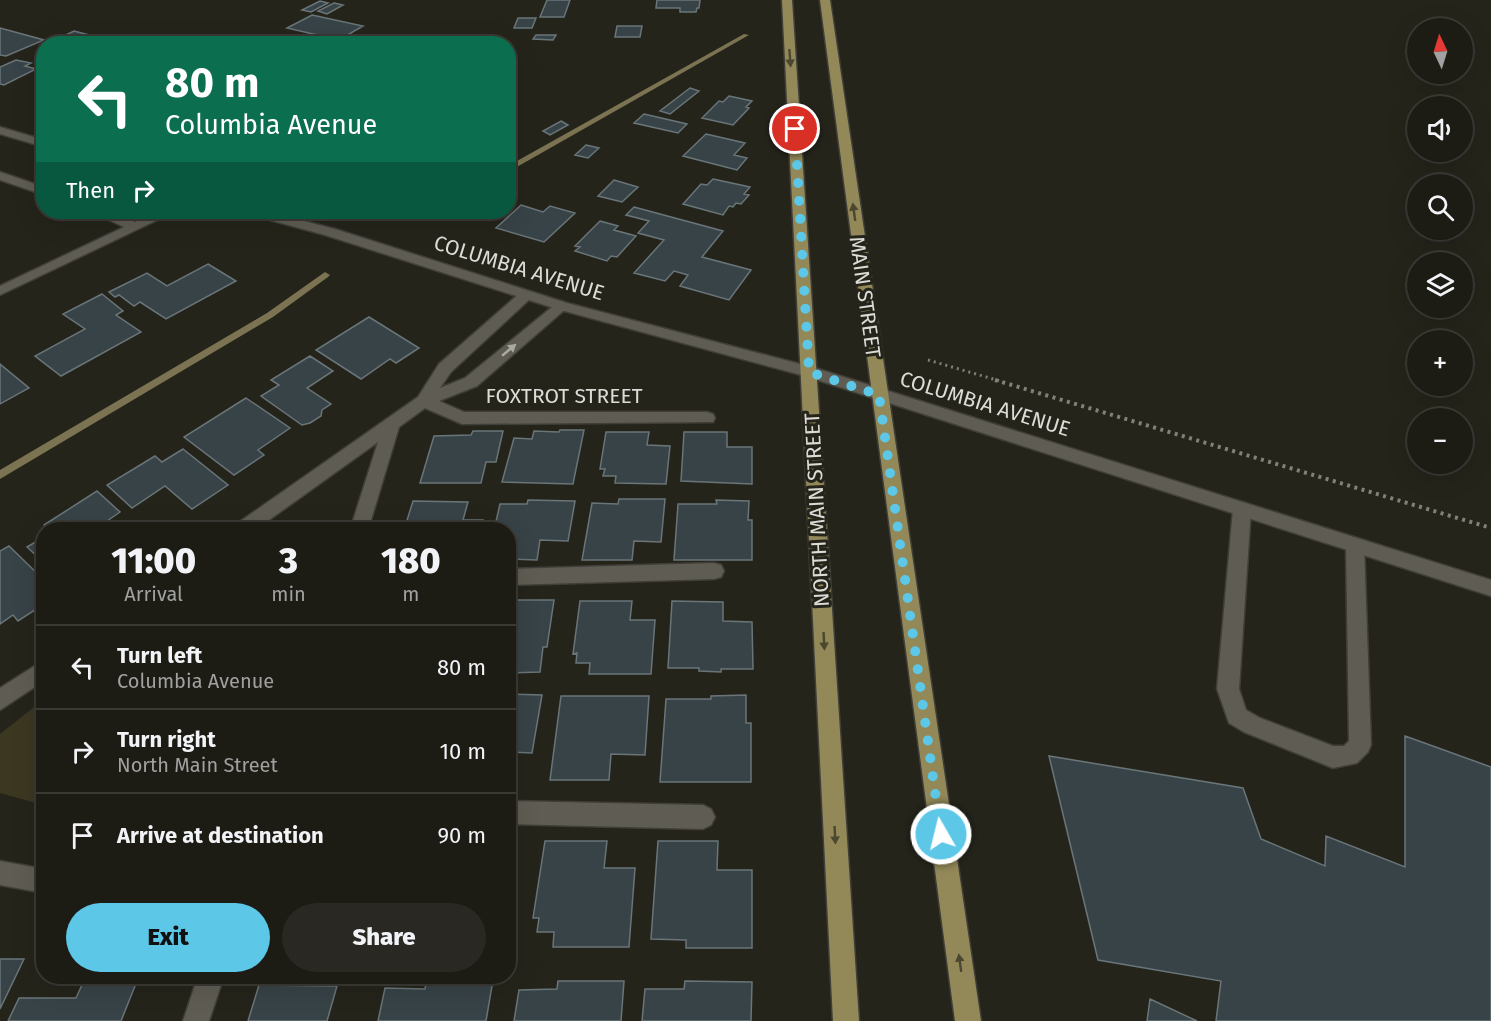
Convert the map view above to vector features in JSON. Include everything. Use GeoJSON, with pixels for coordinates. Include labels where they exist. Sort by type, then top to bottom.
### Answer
{"type":"FeatureCollection","features":[{"type":"Feature","properties":{"kind":"main road","name":"NORTH MAIN STREET"},"geometry":{"type":"LineString","coordinates":[[786,0],[846,1021]]}},
{"type":"Feature","properties":{"kind":"main road","name":"MAIN STREET"},"geometry":{"type":"LineString","coordinates":[[825,0],[968,1021]]}},
{"type":"Feature","properties":{"kind":"street"},"geometry":{"type":"LineString","coordinates":[[0,130],[36,141]]}},
{"type":"Feature","properties":{"kind":"street"},"geometry":{"type":"LineString","coordinates":[[0,176],[36,188]]}},
{"type":"Feature","properties":{"kind":"street"},"geometry":{"type":"LineString","coordinates":[[115,219],[135,227]]}},
{"type":"Feature","properties":{"kind":"street"},"geometry":{"type":"LineString","coordinates":[[0,291],[153,219]]}},
{"type":"Feature","properties":{"kind":"street","name":"COLUMBIA AVENUE"},"geometry":{"type":"LineString","coordinates":[[282,219],[330,232],[562,306],[809,372],[1491,588]]}},
{"type":"Feature","properties":{"kind":"street"},"geometry":{"type":"LineString","coordinates":[[424,401],[445,368],[526,295]]}},
{"type":"Feature","properties":{"kind":"street"},"geometry":{"type":"LineString","coordinates":[[253,522],[424,401],[471,382],[562,306]]}},
{"type":"Feature","properties":{"kind":"street"},"geometry":{"type":"LineString","coordinates":[[462,353],[491,365]]}},
{"type":"Feature","properties":{"kind":"street","name":"FOXTROT STREET"},"geometry":{"type":"LineString","coordinates":[[424,401],[462,418],[707,418]]}},
{"type":"Feature","properties":{"kind":"street"},"geometry":{"type":"LineString","coordinates":[[361,522],[392,423]]}},
{"type":"Feature","properties":{"kind":"street"},"geometry":{"type":"LineString","coordinates":[[1242,509],[1227,689],[1231,704],[1238,716],[1252,725],[1333,757],[1349,756],[1360,745],[1355,546]]}},
{"type":"Feature","properties":{"kind":"street"},"geometry":{"type":"LineString","coordinates":[[516,577],[714,571]]}},
{"type":"Feature","properties":{"kind":"street"},"geometry":{"type":"LineString","coordinates":[[0,700],[36,675]]}},
{"type":"Feature","properties":{"kind":"street"},"geometry":{"type":"LineString","coordinates":[[516,812],[703,818]]}},
{"type":"Feature","properties":{"kind":"street"},"geometry":{"type":"LineString","coordinates":[[0,873],[36,880]]}},
{"type":"Feature","properties":{"kind":"street"},"geometry":{"type":"LineString","coordinates":[[196,1021],[208,984]]}},
{"type":"Feature","properties":{"kind":"path"},"geometry":{"type":"LineString","coordinates":[[928,360],[1491,528]]}},
{"type":"Feature","properties":{"kind":"shaded area"},"geometry":{"type":"Polygon","coordinates":[[[36,706],[36,803],[0,793],[0,734],[36,706]]]}},
{"type":"Feature","properties":{"kind":"building"},"geometry":{"type":"Polygon","coordinates":[[[547,0],[570,0],[564,17],[540,17],[547,0]]]}},
{"type":"Feature","properties":{"kind":"building"},"geometry":{"type":"Polygon","coordinates":[[[657,0],[700,0],[696,12],[680,12],[680,8],[656,8],[657,0]]]}},
{"type":"Feature","properties":{"kind":"building"},"geometry":{"type":"Polygon","coordinates":[[[320,1],[328,3],[311,12],[302,10],[320,1]]]}},
{"type":"Feature","properties":{"kind":"building"},"geometry":{"type":"Polygon","coordinates":[[[334,3],[343,5],[327,14],[318,11],[334,3]]]}},
{"type":"Feature","properties":{"kind":"building"},"geometry":{"type":"Polygon","coordinates":[[[312,15],[363,26],[346,36],[322,36],[287,28],[312,15]]]}},
{"type":"Feature","properties":{"kind":"building"},"geometry":{"type":"Polygon","coordinates":[[[518,18],[536,18],[532,28],[514,28],[518,18]]]}},
{"type":"Feature","properties":{"kind":"building"},"geometry":{"type":"Polygon","coordinates":[[[617,26],[642,26],[640,37],[615,37],[617,26]]]}},
{"type":"Feature","properties":{"kind":"building"},"geometry":{"type":"Polygon","coordinates":[[[0,28],[36,38],[36,43],[6,56],[0,55],[0,28]]]}},
{"type":"Feature","properties":{"kind":"building"},"geometry":{"type":"Polygon","coordinates":[[[74,31],[93,36],[64,36],[74,31]]]}},
{"type":"Feature","properties":{"kind":"building"},"geometry":{"type":"Polygon","coordinates":[[[536,35],[556,35],[553,40],[533,39],[536,35]]]}},
{"type":"Feature","properties":{"kind":"building"},"geometry":{"type":"Polygon","coordinates":[[[16,60],[31,63],[25,66],[36,69],[4,85],[0,84],[0,67],[16,60]]]}},
{"type":"Feature","properties":{"kind":"building"},"geometry":{"type":"Polygon","coordinates":[[[690,88],[699,91],[670,114],[660,111],[690,88]]]}},
{"type":"Feature","properties":{"kind":"building"},"geometry":{"type":"Polygon","coordinates":[[[729,96],[752,101],[746,107],[749,108],[733,125],[702,118],[719,101],[723,102],[729,96]]]}},
{"type":"Feature","properties":{"kind":"building"},"geometry":{"type":"Polygon","coordinates":[[[644,114],[687,124],[678,133],[634,123],[644,114]]]}},
{"type":"Feature","properties":{"kind":"building"},"geometry":{"type":"Polygon","coordinates":[[[561,121],[568,125],[550,135],[543,131],[561,121]]]}},
{"type":"Feature","properties":{"kind":"building"},"geometry":{"type":"Polygon","coordinates":[[[706,134],[745,143],[734,155],[747,158],[737,170],[683,156],[706,134]]]}},
{"type":"Feature","properties":{"kind":"building"},"geometry":{"type":"Polygon","coordinates":[[[586,145],[599,148],[588,158],[575,155],[586,145]]]}},
{"type":"Feature","properties":{"kind":"building"},"geometry":{"type":"Polygon","coordinates":[[[713,179],[750,187],[744,194],[749,195],[741,204],[736,203],[733,207],[729,206],[723,215],[683,204],[701,184],[707,185],[713,179]]]}},
{"type":"Feature","properties":{"kind":"building"},"geometry":{"type":"Polygon","coordinates":[[[614,180],[638,187],[622,202],[598,196],[614,180]]]}},
{"type":"Feature","properties":{"kind":"building"},"geometry":{"type":"Polygon","coordinates":[[[521,205],[543,212],[550,206],[575,213],[544,242],[496,228],[506,219],[516,219],[516,210],[521,205]]]}},
{"type":"Feature","properties":{"kind":"building"},"geometry":{"type":"Polygon","coordinates":[[[634,207],[723,231],[702,257],[751,270],[729,300],[680,286],[688,275],[674,271],[665,281],[634,273],[664,240],[638,233],[649,221],[626,215],[634,207]]]}},
{"type":"Feature","properties":{"kind":"building"},"geometry":{"type":"Polygon","coordinates":[[[600,221],[618,226],[614,230],[636,236],[617,257],[611,256],[607,261],[575,251],[580,247],[575,246],[600,221]]]}},
{"type":"Feature","properties":{"kind":"building"},"geometry":{"type":"Polygon","coordinates":[[[208,264],[236,281],[166,319],[140,302],[134,306],[119,295],[115,297],[109,292],[147,273],[167,286],[208,264]]]}},
{"type":"Feature","properties":{"kind":"building"},"geometry":{"type":"Polygon","coordinates":[[[102,294],[123,311],[116,315],[141,332],[61,376],[35,356],[85,329],[63,314],[102,294]]]}},
{"type":"Feature","properties":{"kind":"building"},"geometry":{"type":"Polygon","coordinates":[[[369,317],[419,348],[396,363],[390,359],[361,379],[316,350],[369,317]]]}},
{"type":"Feature","properties":{"kind":"building"},"geometry":{"type":"Polygon","coordinates":[[[310,356],[333,371],[307,388],[331,404],[322,410],[321,416],[302,425],[261,396],[279,385],[271,380],[310,356]]]}},
{"type":"Feature","properties":{"kind":"building"},"geometry":{"type":"Polygon","coordinates":[[[0,364],[29,388],[0,404],[0,364]]]}},
{"type":"Feature","properties":{"kind":"building"},"geometry":{"type":"Polygon","coordinates":[[[246,398],[290,428],[258,450],[264,455],[234,475],[184,437],[246,398]]]}},
{"type":"Feature","properties":{"kind":"building"},"geometry":{"type":"Polygon","coordinates":[[[560,430],[584,430],[573,484],[502,482],[514,438],[532,439],[534,431],[559,432],[560,430]]]}},
{"type":"Feature","properties":{"kind":"building"},"geometry":{"type":"Polygon","coordinates":[[[473,431],[503,431],[496,462],[486,462],[481,483],[420,483],[434,436],[471,435],[473,431]]]}},
{"type":"Feature","properties":{"kind":"building"},"geometry":{"type":"Polygon","coordinates":[[[606,432],[649,432],[647,445],[670,446],[666,484],[615,483],[616,476],[603,476],[605,469],[600,469],[606,432]]]}},
{"type":"Feature","properties":{"kind":"building"},"geometry":{"type":"Polygon","coordinates":[[[684,432],[727,432],[727,447],[752,447],[752,484],[681,481],[684,432]]]}},
{"type":"Feature","properties":{"kind":"building"},"geometry":{"type":"Polygon","coordinates":[[[183,449],[228,485],[192,509],[165,486],[132,508],[107,485],[155,456],[162,462],[183,449]]]}},
{"type":"Feature","properties":{"kind":"building"},"geometry":{"type":"Polygon","coordinates":[[[97,491],[120,512],[106,522],[49,522],[97,491]]]}},
{"type":"Feature","properties":{"kind":"building"},"geometry":{"type":"Polygon","coordinates":[[[619,499],[665,499],[661,542],[634,541],[632,560],[582,560],[592,503],[618,504],[619,499]]]}},
{"type":"Feature","properties":{"kind":"building"},"geometry":{"type":"Polygon","coordinates":[[[528,500],[575,501],[568,541],[540,540],[537,560],[516,559],[516,522],[496,522],[500,504],[527,504],[528,500]]]}},
{"type":"Feature","properties":{"kind":"building"},"geometry":{"type":"Polygon","coordinates":[[[716,500],[749,501],[748,520],[752,520],[752,560],[674,560],[678,504],[717,504],[716,500]]]}},
{"type":"Feature","properties":{"kind":"building"},"geometry":{"type":"Polygon","coordinates":[[[413,501],[468,502],[463,520],[483,520],[483,522],[406,522],[413,501]]]}},
{"type":"Feature","properties":{"kind":"building"},"geometry":{"type":"Polygon","coordinates":[[[36,542],[36,555],[27,547],[36,542]]]}},
{"type":"Feature","properties":{"kind":"building"},"geometry":{"type":"Polygon","coordinates":[[[9,546],[36,572],[36,609],[18,621],[13,615],[0,624],[0,551],[9,546]]]}},
{"type":"Feature","properties":{"kind":"building"},"geometry":{"type":"Polygon","coordinates":[[[516,600],[554,600],[547,647],[543,647],[540,672],[516,673],[516,600]]]}},
{"type":"Feature","properties":{"kind":"building"},"geometry":{"type":"Polygon","coordinates":[[[580,601],[632,601],[630,620],[655,620],[651,674],[589,674],[590,663],[576,663],[577,653],[573,654],[580,601]]]}},
{"type":"Feature","properties":{"kind":"building"},"geometry":{"type":"Polygon","coordinates":[[[672,601],[723,602],[723,621],[752,622],[753,669],[721,669],[721,672],[699,671],[699,668],[668,668],[672,601]]]}},
{"type":"Feature","properties":{"kind":"building"},"geometry":{"type":"Polygon","coordinates":[[[516,694],[542,695],[532,753],[516,752],[516,694]]]}},
{"type":"Feature","properties":{"kind":"building"},"geometry":{"type":"Polygon","coordinates":[[[746,695],[746,723],[751,723],[751,782],[660,782],[666,699],[711,699],[711,696],[746,695]]]}},
{"type":"Feature","properties":{"kind":"building"},"geometry":{"type":"Polygon","coordinates":[[[561,696],[649,696],[645,755],[611,754],[609,780],[550,780],[561,696]]]}},
{"type":"Feature","properties":{"kind":"building"},"geometry":{"type":"Polygon","coordinates":[[[1405,736],[1491,767],[1491,1021],[1216,1021],[1221,981],[1098,960],[1049,756],[1243,788],[1261,839],[1325,866],[1326,836],[1405,867],[1405,736]]]}},
{"type":"Feature","properties":{"kind":"building"},"geometry":{"type":"Polygon","coordinates":[[[545,841],[607,841],[604,868],[635,868],[629,947],[553,947],[554,932],[537,932],[539,918],[533,918],[545,841]]]}},
{"type":"Feature","properties":{"kind":"building"},"geometry":{"type":"Polygon","coordinates":[[[658,841],[718,841],[717,870],[752,870],[752,948],[686,948],[686,940],[651,939],[658,841]]]}},
{"type":"Feature","properties":{"kind":"building"},"geometry":{"type":"Polygon","coordinates":[[[0,959],[24,959],[0,1009],[0,959]]]}},
{"type":"Feature","properties":{"kind":"building"},"geometry":{"type":"Polygon","coordinates":[[[558,981],[624,981],[621,1021],[514,1021],[519,990],[557,989],[558,981]]]}},
{"type":"Feature","properties":{"kind":"building"},"geometry":{"type":"Polygon","coordinates":[[[685,981],[752,982],[751,1021],[642,1021],[645,989],[684,989],[685,981]]]}},
{"type":"Feature","properties":{"kind":"building"},"geometry":{"type":"Polygon","coordinates":[[[82,984],[136,984],[121,1021],[8,1021],[19,998],[76,998],[82,984]]]}},
{"type":"Feature","properties":{"kind":"building"},"geometry":{"type":"Polygon","coordinates":[[[426,984],[492,984],[486,1021],[378,1021],[385,988],[425,989],[426,984]]]}},
{"type":"Feature","properties":{"kind":"building"},"geometry":{"type":"Polygon","coordinates":[[[259,985],[337,986],[327,1021],[248,1021],[259,985]]]}},
{"type":"Feature","properties":{"kind":"building"},"geometry":{"type":"Polygon","coordinates":[[[1150,999],[1197,1021],[1147,1021],[1150,999]]]}},
{"type":"Feature","properties":{"kind":"waterway"},"geometry":{"type":"LineString","coordinates":[[516,165],[746,35]]}},
{"type":"Feature","properties":{"kind":"waterway"},"geometry":{"type":"LineString","coordinates":[[0,475],[270,315],[325,275]]}},
{"type":"Feature","properties":{"kind":"route"},"geometry":{"type":"LineString","coordinates":[[795,129],[809,372],[879,395],[941,834]]}}]}
